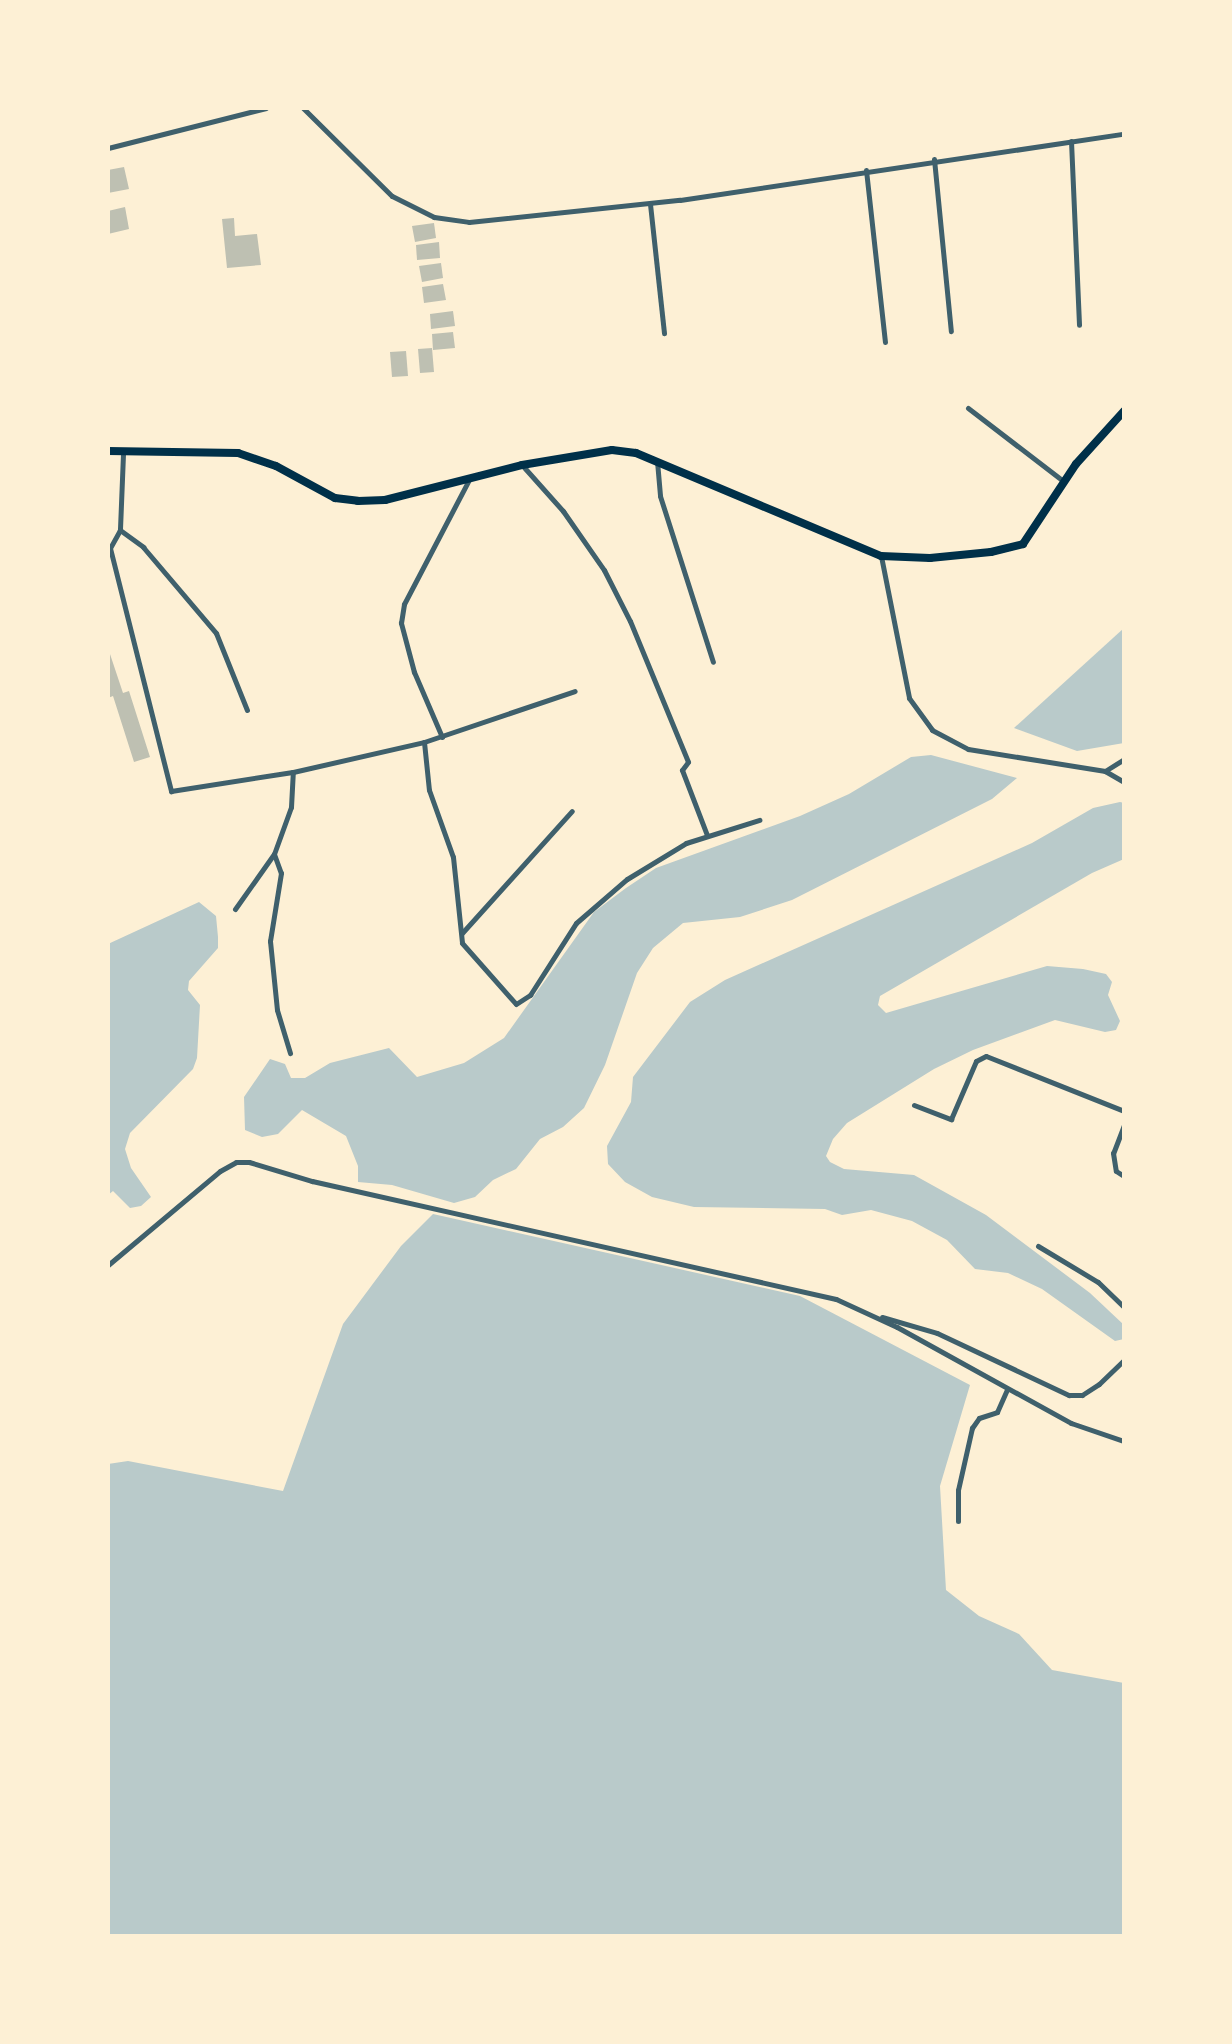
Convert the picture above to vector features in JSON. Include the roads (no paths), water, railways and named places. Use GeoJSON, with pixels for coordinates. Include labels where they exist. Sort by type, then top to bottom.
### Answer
{"type":"FeatureCollection","features":[{"type":"Feature","properties":{"kind":"main road"},"geometry":{"type":"LineString","coordinates":[[108,452],[238,453],[276,466],[336,498],[358,501],[385,500],[471,476],[612,450],[657,461],[881,556],[930,558],[1016,547],[1035,530],[1062,482],[1124,411]]}},
{"type":"Feature","properties":{"kind":"street"},"geometry":{"type":"LineString","coordinates":[[108,148],[266,108]]}},
{"type":"Feature","properties":{"kind":"street"},"geometry":{"type":"LineString","coordinates":[[303,108],[392,196],[434,218],[469,222],[650,204],[1124,134]]}},
{"type":"Feature","properties":{"kind":"street"},"geometry":{"type":"LineString","coordinates":[[1071,141],[1079,324]]}},
{"type":"Feature","properties":{"kind":"street"},"geometry":{"type":"LineString","coordinates":[[934,160],[951,332]]}},
{"type":"Feature","properties":{"kind":"street"},"geometry":{"type":"LineString","coordinates":[[866,170],[885,342]]}},
{"type":"Feature","properties":{"kind":"street"},"geometry":{"type":"LineString","coordinates":[[650,204],[664,333]]}},
{"type":"Feature","properties":{"kind":"street"},"geometry":{"type":"LineString","coordinates":[[968,408],[1062,482]]}},
{"type":"Feature","properties":{"kind":"street"},"geometry":{"type":"LineString","coordinates":[[123,454],[120,530],[110,548],[171,790],[293,772],[424,742],[575,692]]}},
{"type":"Feature","properties":{"kind":"street"},"geometry":{"type":"LineString","coordinates":[[657,461],[660,496],[714,662]]}},
{"type":"Feature","properties":{"kind":"street"},"geometry":{"type":"LineString","coordinates":[[522,465],[563,511],[604,570],[630,621],[688,762],[682,770],[707,834]]}},
{"type":"Feature","properties":{"kind":"street"},"geometry":{"type":"LineString","coordinates":[[442,737],[414,672],[401,623],[404,604],[446,532],[471,476]]}},
{"type":"Feature","properties":{"kind":"street"},"geometry":{"type":"LineString","coordinates":[[120,530],[142,547],[216,633],[246,710]]}},
{"type":"Feature","properties":{"kind":"street"},"geometry":{"type":"LineString","coordinates":[[881,556],[909,698],[932,730],[968,749],[1104,771],[1124,782]]}},
{"type":"Feature","properties":{"kind":"street"},"geometry":{"type":"LineString","coordinates":[[424,742],[429,790],[453,857],[468,954],[516,1004],[530,995],[558,948],[594,905],[654,861],[707,834],[759,820]]}},
{"type":"Feature","properties":{"kind":"street"},"geometry":{"type":"LineString","coordinates":[[1104,771],[1124,759]]}},
{"type":"Feature","properties":{"kind":"street"},"geometry":{"type":"LineString","coordinates":[[235,909],[274,854],[291,807],[293,772]]}},
{"type":"Feature","properties":{"kind":"street"},"geometry":{"type":"LineString","coordinates":[[462,933],[572,811]]}},
{"type":"Feature","properties":{"kind":"street"},"geometry":{"type":"LineString","coordinates":[[274,854],[281,873],[270,941],[278,1010],[290,1053]]}},
{"type":"Feature","properties":{"kind":"street"},"geometry":{"type":"LineString","coordinates":[[914,1105],[947,1120],[954,1116],[976,1060],[986,1056],[1124,1111]]}},
{"type":"Feature","properties":{"kind":"street"},"geometry":{"type":"LineString","coordinates":[[1124,1125],[1113,1153],[1116,1170],[1124,1176]]}},
{"type":"Feature","properties":{"kind":"street"},"geometry":{"type":"LineString","coordinates":[[108,1265],[220,1171],[236,1162],[249,1162],[331,1186],[758,1278],[836,1299],[876,1316],[1072,1423],[1124,1441]]}},
{"type":"Feature","properties":{"kind":"street"},"geometry":{"type":"LineString","coordinates":[[1038,1246],[1098,1282],[1124,1307]]}},
{"type":"Feature","properties":{"kind":"street"},"geometry":{"type":"LineString","coordinates":[[876,1316],[898,1318],[937,1333],[1069,1395],[1091,1390],[1124,1360]]}},
{"type":"Feature","properties":{"kind":"street"},"geometry":{"type":"LineString","coordinates":[[958,1521],[958,1490],[966,1444],[979,1418],[997,1412],[1008,1390]]}}]}
